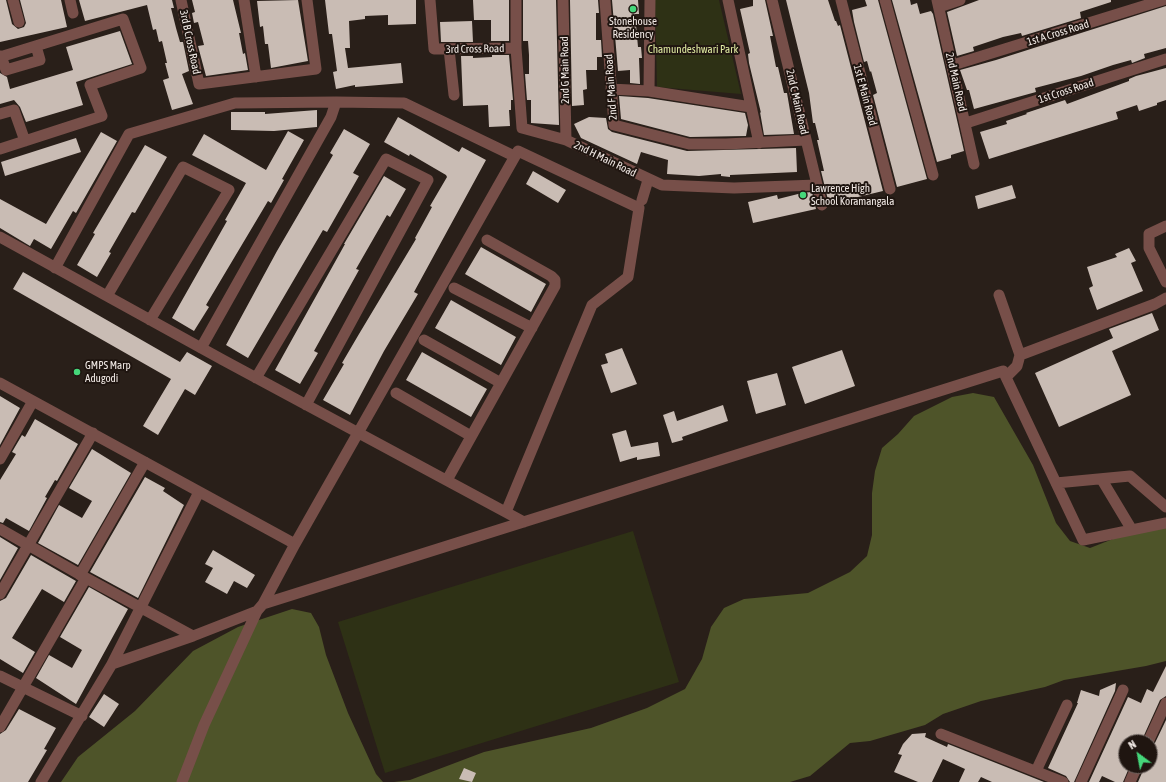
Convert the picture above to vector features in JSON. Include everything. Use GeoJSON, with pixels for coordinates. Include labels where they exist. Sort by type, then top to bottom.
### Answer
{"type":"FeatureCollection","features":[{"type":"Feature","properties":{"kind":"street"},"geometry":{"type":"LineString","coordinates":[[13,0],[19,22]]}},
{"type":"Feature","properties":{"kind":"street"},"geometry":{"type":"LineString","coordinates":[[70,0],[73,13]]}},
{"type":"Feature","properties":{"kind":"street","name":"3rd B Cross Road"},"geometry":{"type":"LineString","coordinates":[[181,0],[199,84],[256,76]]}},
{"type":"Feature","properties":{"kind":"street"},"geometry":{"type":"LineString","coordinates":[[244,0],[256,76],[316,69],[307,0]]}},
{"type":"Feature","properties":{"kind":"street","name":"3rd Cross Road"},"geometry":{"type":"LineString","coordinates":[[430,0],[434,49],[516,48]]}},
{"type":"Feature","properties":{"kind":"street","name":"2nd H Main Road"},"geometry":{"type":"LineString","coordinates":[[516,0],[516,48],[522,128],[566,140],[648,180],[662,185],[734,188],[817,185]]}},
{"type":"Feature","properties":{"kind":"street","name":"2nd G Main Road"},"geometry":{"type":"LineString","coordinates":[[563,0],[566,140]]}},
{"type":"Feature","properties":{"kind":"street","name":"2nd F Main Road"},"geometry":{"type":"LineString","coordinates":[[605,0],[614,125],[689,144],[759,143]]}},
{"type":"Feature","properties":{"kind":"street"},"geometry":{"type":"LineString","coordinates":[[649,91],[650,0]]}},
{"type":"Feature","properties":{"kind":"street"},"geometry":{"type":"LineString","coordinates":[[728,0],[759,143],[806,140]]}},
{"type":"Feature","properties":{"kind":"street","name":"2nd C Main Road"},"geometry":{"type":"LineString","coordinates":[[772,0],[822,205]]}},
{"type":"Feature","properties":{"kind":"street","name":"1st E Main Road"},"geometry":{"type":"LineString","coordinates":[[841,0],[890,189]]}},
{"type":"Feature","properties":{"kind":"street"},"geometry":{"type":"LineString","coordinates":[[885,0],[933,175]]}},
{"type":"Feature","properties":{"kind":"street"},"geometry":{"type":"LineString","coordinates":[[938,4],[960,0]]}},
{"type":"Feature","properties":{"kind":"street","name":"1st A Cross Road"},"geometry":{"type":"LineString","coordinates":[[953,65],[1164,0]]}},
{"type":"Feature","properties":{"kind":"street","name":"2nd Main Road"},"geometry":{"type":"LineString","coordinates":[[938,4],[953,65],[974,164]]}},
{"type":"Feature","properties":{"kind":"street"},"geometry":{"type":"LineString","coordinates":[[0,149],[102,116],[90,85],[141,68],[123,19],[1,56]]}},
{"type":"Feature","properties":{"kind":"street"},"geometry":{"type":"LineString","coordinates":[[449,50],[454,95]]}},
{"type":"Feature","properties":{"kind":"street","name":"1st Cross Road"},"geometry":{"type":"LineString","coordinates":[[966,123],[1166,59]]}},
{"type":"Feature","properties":{"kind":"street"},"geometry":{"type":"LineString","coordinates":[[611,89],[649,91],[751,107]]}},
{"type":"Feature","properties":{"kind":"street"},"geometry":{"type":"LineString","coordinates":[[201,348],[331,117],[336,102]]}},
{"type":"Feature","properties":{"kind":"street"},"geometry":{"type":"LineString","coordinates":[[55,268],[129,134],[235,103],[404,103],[514,156]]}},
{"type":"Feature","properties":{"kind":"street"},"geometry":{"type":"LineString","coordinates":[[0,114],[14,110],[25,141]]}},
{"type":"Feature","properties":{"kind":"street"},"geometry":{"type":"LineString","coordinates":[[182,782],[204,725],[260,608],[357,432],[518,151],[639,208],[628,277],[592,305],[506,512]]}},
{"type":"Feature","properties":{"kind":"street"},"geometry":{"type":"LineString","coordinates":[[256,378],[386,159],[428,180],[306,405]]}},
{"type":"Feature","properties":{"kind":"street"},"geometry":{"type":"LineString","coordinates":[[107,296],[183,167],[229,190],[150,320]]}},
{"type":"Feature","properties":{"kind":"street"},"geometry":{"type":"LineString","coordinates":[[642,200],[648,180]]}},
{"type":"Feature","properties":{"kind":"street"},"geometry":{"type":"LineString","coordinates":[[1166,226],[1149,234],[1149,248],[1166,282]]}},
{"type":"Feature","properties":{"kind":"street"},"geometry":{"type":"LineString","coordinates":[[0,237],[256,378],[524,522]]}},
{"type":"Feature","properties":{"kind":"street"},"geometry":{"type":"LineString","coordinates":[[447,480],[555,286],[555,280],[551,276],[487,240]]}},
{"type":"Feature","properties":{"kind":"street"},"geometry":{"type":"LineString","coordinates":[[454,288],[532,328]]}},
{"type":"Feature","properties":{"kind":"street"},"geometry":{"type":"LineString","coordinates":[[999,295],[1020,355],[1017,366],[1006,377]]}},
{"type":"Feature","properties":{"kind":"street"},"geometry":{"type":"LineString","coordinates":[[1020,355],[1156,304],[1166,298]]}},
{"type":"Feature","properties":{"kind":"street"},"geometry":{"type":"LineString","coordinates":[[424,340],[501,383]]}},
{"type":"Feature","properties":{"kind":"street"},"geometry":{"type":"LineString","coordinates":[[112,664],[193,636],[260,608],[524,522],[1003,371],[1083,540],[1166,523]]}},
{"type":"Feature","properties":{"kind":"street"},"geometry":{"type":"LineString","coordinates":[[0,383],[295,544]]}},
{"type":"Feature","properties":{"kind":"street"},"geometry":{"type":"LineString","coordinates":[[396,393],[472,436]]}},
{"type":"Feature","properties":{"kind":"street"},"geometry":{"type":"LineString","coordinates":[[0,459],[33,401]]}},
{"type":"Feature","properties":{"kind":"street"},"geometry":{"type":"LineString","coordinates":[[0,594],[93,433]]}},
{"type":"Feature","properties":{"kind":"street"},"geometry":{"type":"LineString","coordinates":[[0,728],[24,688],[145,462]]}},
{"type":"Feature","properties":{"kind":"street"},"geometry":{"type":"LineString","coordinates":[[1056,483],[1102,480],[1130,476],[1166,507]]}},
{"type":"Feature","properties":{"kind":"street"},"geometry":{"type":"LineString","coordinates":[[1102,480],[1132,530]]}},
{"type":"Feature","properties":{"kind":"street"},"geometry":{"type":"LineString","coordinates":[[41,782],[112,664],[141,609],[198,492]]}},
{"type":"Feature","properties":{"kind":"street"},"geometry":{"type":"LineString","coordinates":[[0,529],[83,577],[193,636]]}},
{"type":"Feature","properties":{"kind":"street"},"geometry":{"type":"LineString","coordinates":[[0,676],[82,716]]}},
{"type":"Feature","properties":{"kind":"street"},"geometry":{"type":"LineString","coordinates":[[1081,782],[1123,690]]}},
{"type":"Feature","properties":{"kind":"street"},"geometry":{"type":"LineString","coordinates":[[1152,734],[1166,703]]}},
{"type":"Feature","properties":{"kind":"street"},"geometry":{"type":"LineString","coordinates":[[1036,771],[1067,705]]}},
{"type":"Feature","properties":{"kind":"street"},"geometry":{"type":"LineString","coordinates":[[941,734],[1063,782]]}},
{"type":"Feature","properties":{"kind":"green space","name":"Chamundeshwari Park"},"geometry":{"type":"Polygon","coordinates":[[[655,0],[719,0],[741,94],[657,87],[655,0]]]}},
{"type":"Feature","properties":{"kind":"green space"},"geometry":{"type":"Polygon","coordinates":[[[973,393],[994,397],[1033,465],[1056,523],[1070,541],[1090,548],[1151,524],[1166,523],[1166,661],[1146,666],[1064,680],[1045,687],[981,701],[943,714],[925,725],[870,741],[850,743],[810,776],[790,782],[394,782],[410,780],[484,752],[591,728],[647,708],[685,689],[702,659],[711,627],[724,608],[744,599],[808,593],[850,572],[867,556],[872,535],[872,493],[875,471],[882,448],[898,434],[914,416],[952,397],[973,393]]]}},
{"type":"Feature","properties":{"kind":"green space"},"geometry":{"type":"Polygon","coordinates":[[[633,531],[679,682],[385,773],[338,622],[633,531]]]}},
{"type":"Feature","properties":{"kind":"green space"},"geometry":{"type":"Polygon","coordinates":[[[292,609],[311,613],[319,627],[326,655],[348,713],[376,774],[383,782],[61,782],[78,757],[135,711],[193,651],[238,627],[292,609]]]}},
{"type":"Feature","properties":{"kind":"building"},"geometry":{"type":"Polygon","coordinates":[[[0,0],[6,0],[12,24],[18,29],[24,27],[26,23],[20,0],[61,0],[67,27],[0,42],[0,0]]]}},
{"type":"Feature","properties":{"kind":"building"},"geometry":{"type":"Polygon","coordinates":[[[79,0],[172,0],[174,8],[171,8],[180,42],[183,42],[189,71],[182,74],[193,104],[172,110],[163,80],[169,78],[162,41],[159,42],[156,29],[153,30],[147,5],[85,21],[79,0]]]}},
{"type":"Feature","properties":{"kind":"building"},"geometry":{"type":"Polygon","coordinates":[[[192,0],[233,0],[241,33],[239,33],[243,54],[245,53],[248,70],[206,76],[198,46],[204,45],[198,22],[194,23],[192,13],[195,12],[192,0]]]}},
{"type":"Feature","properties":{"kind":"building"},"geometry":{"type":"Polygon","coordinates":[[[298,0],[308,61],[271,68],[268,44],[265,44],[263,26],[260,27],[257,1],[298,0]]]}},
{"type":"Feature","properties":{"kind":"building"},"geometry":{"type":"Polygon","coordinates":[[[325,0],[416,0],[416,24],[388,25],[388,15],[365,16],[365,19],[349,21],[350,48],[345,48],[348,68],[401,63],[403,83],[355,87],[355,85],[336,89],[333,72],[337,71],[332,34],[329,34],[325,0]]]}},
{"type":"Feature","properties":{"kind":"building"},"geometry":{"type":"Polygon","coordinates":[[[473,0],[509,0],[509,41],[491,41],[491,20],[474,20],[473,0]]]}},
{"type":"Feature","properties":{"kind":"building"},"geometry":{"type":"Polygon","coordinates":[[[523,0],[556,0],[559,125],[531,123],[531,100],[527,100],[525,74],[529,74],[529,55],[528,41],[523,41],[523,0]]]}},
{"type":"Feature","properties":{"kind":"building"},"geometry":{"type":"Polygon","coordinates":[[[570,0],[598,0],[599,13],[596,13],[596,40],[601,40],[602,57],[597,57],[597,70],[586,70],[587,89],[583,90],[584,105],[572,106],[570,0]]]}},
{"type":"Feature","properties":{"kind":"building"},"geometry":{"type":"Polygon","coordinates":[[[612,0],[638,0],[639,14],[635,14],[638,47],[641,47],[642,58],[639,58],[640,84],[630,83],[630,70],[618,71],[612,0]]]}},
{"type":"Feature","properties":{"kind":"building"},"geometry":{"type":"Polygon","coordinates":[[[753,0],[765,0],[773,36],[770,36],[776,67],[778,67],[784,93],[787,93],[794,134],[764,135],[760,112],[761,113],[749,63],[748,54],[750,53],[740,9],[753,6],[753,0]]]}},
{"type":"Feature","properties":{"kind":"building"},"geometry":{"type":"Polygon","coordinates":[[[786,0],[828,0],[835,21],[838,26],[840,25],[883,191],[829,204],[821,171],[824,171],[817,140],[819,140],[815,123],[813,123],[809,93],[786,0]]]}},
{"type":"Feature","properties":{"kind":"building"},"geometry":{"type":"Polygon","coordinates":[[[865,0],[878,0],[927,179],[897,187],[873,95],[877,93],[867,61],[864,62],[854,22],[852,10],[867,6],[865,0]]]}},
{"type":"Feature","properties":{"kind":"building"},"geometry":{"type":"Polygon","coordinates":[[[892,0],[910,0],[911,5],[917,3],[920,14],[931,11],[933,14],[964,151],[951,155],[951,158],[937,162],[892,0]]]}},
{"type":"Feature","properties":{"kind":"building"},"geometry":{"type":"Polygon","coordinates":[[[979,0],[1111,0],[1111,2],[1080,12],[1081,18],[1022,36],[1021,33],[1003,37],[973,47],[974,51],[957,56],[947,12],[979,0]]]}},
{"type":"Feature","properties":{"kind":"building"},"geometry":{"type":"Polygon","coordinates":[[[1166,6],[1166,48],[1144,54],[1145,58],[1132,63],[1131,60],[1113,65],[1081,76],[1035,88],[1036,92],[974,109],[969,90],[967,90],[960,70],[1166,6]]]}},
{"type":"Feature","properties":{"kind":"building"},"geometry":{"type":"Polygon","coordinates":[[[472,21],[473,42],[441,42],[440,22],[472,21]]]}},
{"type":"Feature","properties":{"kind":"building"},"geometry":{"type":"Polygon","coordinates":[[[120,31],[132,64],[76,82],[83,105],[26,122],[20,107],[14,100],[0,104],[0,73],[7,77],[10,89],[73,70],[66,47],[120,31]]]}},
{"type":"Feature","properties":{"kind":"building"},"geometry":{"type":"Polygon","coordinates":[[[492,55],[509,55],[513,100],[511,100],[511,110],[509,110],[510,126],[489,127],[488,105],[463,106],[461,56],[473,56],[473,58],[492,57],[492,55]]]}},
{"type":"Feature","properties":{"kind":"building"},"geometry":{"type":"Polygon","coordinates":[[[1166,68],[1166,100],[1157,103],[1157,105],[1139,111],[1137,105],[1116,112],[1118,119],[989,159],[980,132],[1007,124],[1006,121],[1027,114],[1026,113],[1065,100],[1067,104],[1129,81],[1129,79],[1136,76],[1166,68]]]}},
{"type":"Feature","properties":{"kind":"building"},"geometry":{"type":"Polygon","coordinates":[[[619,96],[648,98],[745,113],[748,125],[746,136],[690,137],[621,119],[619,96]]]}},
{"type":"Feature","properties":{"kind":"building"},"geometry":{"type":"Polygon","coordinates":[[[317,110],[317,127],[274,131],[231,130],[231,112],[265,112],[265,114],[317,110]]]}},
{"type":"Feature","properties":{"kind":"building"},"geometry":{"type":"Polygon","coordinates":[[[398,117],[459,152],[462,147],[486,160],[414,292],[418,294],[384,351],[350,415],[323,400],[344,364],[342,363],[416,239],[415,238],[432,207],[430,206],[447,177],[410,154],[409,156],[384,142],[398,117]]]}},
{"type":"Feature","properties":{"kind":"building"},"geometry":{"type":"Polygon","coordinates":[[[589,117],[606,118],[608,129],[612,132],[687,151],[796,148],[797,172],[730,175],[730,177],[721,176],[721,174],[699,176],[667,174],[668,160],[641,152],[637,164],[581,138],[574,124],[589,117]]]}},
{"type":"Feature","properties":{"kind":"building"},"geometry":{"type":"Polygon","coordinates":[[[344,129],[370,144],[353,173],[359,176],[327,232],[323,230],[248,358],[226,345],[277,251],[333,155],[330,153],[344,129]]]}},
{"type":"Feature","properties":{"kind":"building"},"geometry":{"type":"Polygon","coordinates":[[[288,131],[304,140],[282,179],[284,180],[271,203],[268,201],[206,305],[209,307],[194,331],[172,318],[227,221],[225,220],[246,183],[192,155],[204,134],[266,170],[288,131]]]}},
{"type":"Feature","properties":{"kind":"building"},"geometry":{"type":"Polygon","coordinates":[[[101,132],[117,141],[76,213],[73,211],[51,249],[34,239],[30,246],[0,228],[0,199],[46,224],[101,132]]]}},
{"type":"Feature","properties":{"kind":"building"},"geometry":{"type":"Polygon","coordinates":[[[76,138],[81,152],[5,176],[1,162],[76,138]]]}},
{"type":"Feature","properties":{"kind":"building"},"geometry":{"type":"Polygon","coordinates":[[[145,145],[167,157],[135,213],[132,212],[109,252],[111,253],[97,277],[77,265],[95,234],[93,233],[145,145]]]}},
{"type":"Feature","properties":{"kind":"building"},"geometry":{"type":"Polygon","coordinates":[[[533,171],[566,190],[558,203],[526,184],[533,171]]]}},
{"type":"Feature","properties":{"kind":"building"},"geometry":{"type":"Polygon","coordinates":[[[384,176],[406,189],[390,217],[387,215],[356,269],[359,270],[314,351],[318,353],[300,384],[275,370],[344,244],[384,176]]]}},
{"type":"Feature","properties":{"kind":"building"},"geometry":{"type":"Polygon","coordinates":[[[1012,185],[1016,198],[978,209],[975,196],[1012,185]]]}},
{"type":"Feature","properties":{"kind":"building"},"geometry":{"type":"Polygon","coordinates":[[[812,192],[816,209],[753,223],[748,202],[777,195],[778,199],[812,192]]]}},
{"type":"Feature","properties":{"kind":"building"},"geometry":{"type":"Polygon","coordinates":[[[481,247],[546,284],[531,312],[465,274],[481,247]]]}},
{"type":"Feature","properties":{"kind":"building"},"geometry":{"type":"Polygon","coordinates":[[[1129,248],[1136,261],[1131,263],[1143,291],[1097,310],[1089,288],[1093,286],[1087,267],[1117,257],[1115,254],[1129,248]]]}},
{"type":"Feature","properties":{"kind":"building"},"geometry":{"type":"Polygon","coordinates":[[[23,272],[180,362],[187,352],[212,366],[195,395],[185,389],[158,435],[143,426],[171,379],[13,289],[23,272]]]}},
{"type":"Feature","properties":{"kind":"building"},"geometry":{"type":"Polygon","coordinates":[[[451,300],[516,337],[501,365],[435,328],[451,300]]]}},
{"type":"Feature","properties":{"kind":"building"},"geometry":{"type":"Polygon","coordinates":[[[1152,313],[1159,330],[1112,351],[1131,395],[1059,427],[1035,373],[1113,338],[1109,329],[1152,313]]]}},
{"type":"Feature","properties":{"kind":"building"},"geometry":{"type":"Polygon","coordinates":[[[622,348],[637,384],[611,393],[601,365],[608,363],[605,354],[622,348]]]}},
{"type":"Feature","properties":{"kind":"building"},"geometry":{"type":"Polygon","coordinates":[[[842,350],[855,386],[805,404],[792,367],[842,350]]]}},
{"type":"Feature","properties":{"kind":"building"},"geometry":{"type":"Polygon","coordinates":[[[422,352],[487,389],[471,417],[406,380],[422,352]]]}},
{"type":"Feature","properties":{"kind":"building"},"geometry":{"type":"Polygon","coordinates":[[[777,373],[786,405],[756,414],[747,381],[777,373]]]}},
{"type":"Feature","properties":{"kind":"building"},"geometry":{"type":"Polygon","coordinates":[[[0,396],[20,408],[0,445],[0,396]]]}},
{"type":"Feature","properties":{"kind":"building"},"geometry":{"type":"Polygon","coordinates":[[[723,405],[728,421],[682,437],[683,440],[672,443],[663,415],[674,411],[677,421],[723,405]]]}},
{"type":"Feature","properties":{"kind":"building"},"geometry":{"type":"Polygon","coordinates":[[[35,419],[78,444],[57,481],[55,480],[45,497],[47,498],[29,531],[6,518],[3,523],[0,522],[0,480],[16,454],[12,452],[22,435],[25,437],[35,419]]]}},
{"type":"Feature","properties":{"kind":"building"},"geometry":{"type":"Polygon","coordinates":[[[626,430],[631,447],[658,442],[660,456],[637,460],[637,457],[620,462],[612,434],[626,430]]]}},
{"type":"Feature","properties":{"kind":"building"},"geometry":{"type":"Polygon","coordinates":[[[92,449],[131,473],[78,565],[38,543],[59,505],[82,518],[92,501],[69,488],[92,449]]]}},
{"type":"Feature","properties":{"kind":"building"},"geometry":{"type":"Polygon","coordinates":[[[145,477],[165,488],[163,491],[184,505],[138,598],[90,572],[145,477]]]}},
{"type":"Feature","properties":{"kind":"building"},"geometry":{"type":"Polygon","coordinates":[[[0,537],[18,548],[0,580],[0,537]]]}},
{"type":"Feature","properties":{"kind":"building"},"geometry":{"type":"Polygon","coordinates":[[[213,550],[255,575],[247,588],[234,581],[227,594],[205,582],[213,568],[205,564],[213,550]]]}},
{"type":"Feature","properties":{"kind":"building"},"geometry":{"type":"Polygon","coordinates":[[[31,555],[76,581],[64,602],[42,589],[12,638],[35,652],[23,673],[0,659],[0,601],[6,598],[31,555]]]}},
{"type":"Feature","properties":{"kind":"building"},"geometry":{"type":"Polygon","coordinates":[[[89,587],[128,609],[76,704],[36,678],[49,655],[72,668],[82,650],[60,637],[89,587]]]}},
{"type":"Feature","properties":{"kind":"building"},"geometry":{"type":"Polygon","coordinates":[[[1166,666],[1166,696],[1160,700],[1145,734],[1118,734],[1118,774],[1126,774],[1123,782],[1115,782],[1102,776],[1099,782],[1089,782],[1128,697],[1141,703],[1147,689],[1153,692],[1166,666]]]}},
{"type":"Feature","properties":{"kind":"building"},"geometry":{"type":"Polygon","coordinates":[[[1116,683],[1115,691],[1074,782],[1070,782],[1066,776],[1048,768],[1078,703],[1081,690],[1099,696],[1100,690],[1116,683]]]}},
{"type":"Feature","properties":{"kind":"building"},"geometry":{"type":"Polygon","coordinates":[[[104,694],[119,704],[104,727],[89,717],[104,694]]]}},
{"type":"Feature","properties":{"kind":"building"},"geometry":{"type":"Polygon","coordinates":[[[19,709],[56,728],[44,749],[47,750],[28,782],[0,782],[0,734],[6,730],[19,709]]]}},
{"type":"Feature","properties":{"kind":"building"},"geometry":{"type":"Polygon","coordinates":[[[1166,720],[1166,782],[1138,782],[1142,774],[1158,774],[1158,737],[1166,720]]]}},
{"type":"Feature","properties":{"kind":"building"},"geometry":{"type":"Polygon","coordinates":[[[926,733],[925,737],[947,747],[948,744],[1044,782],[992,782],[981,777],[978,782],[959,782],[965,769],[943,759],[932,782],[918,782],[894,772],[902,755],[898,754],[903,744],[912,734],[926,733]]]}},
{"type":"Feature","properties":{"kind":"building"},"geometry":{"type":"Polygon","coordinates":[[[464,768],[476,773],[472,782],[459,779],[464,768]]]}},
{"type":"Feature","properties":{"kind":"place","name":"Stonehouse Residency"},"geometry":{"type":"Point","coordinates":[633,9]}},
{"type":"Feature","properties":{"kind":"place","name":"Lawrence High School Koramangala"},"geometry":{"type":"Point","coordinates":[803,195]}},
{"type":"Feature","properties":{"kind":"place","name":"GMPS Marp Adugodi"},"geometry":{"type":"Point","coordinates":[77,372]}}]}
